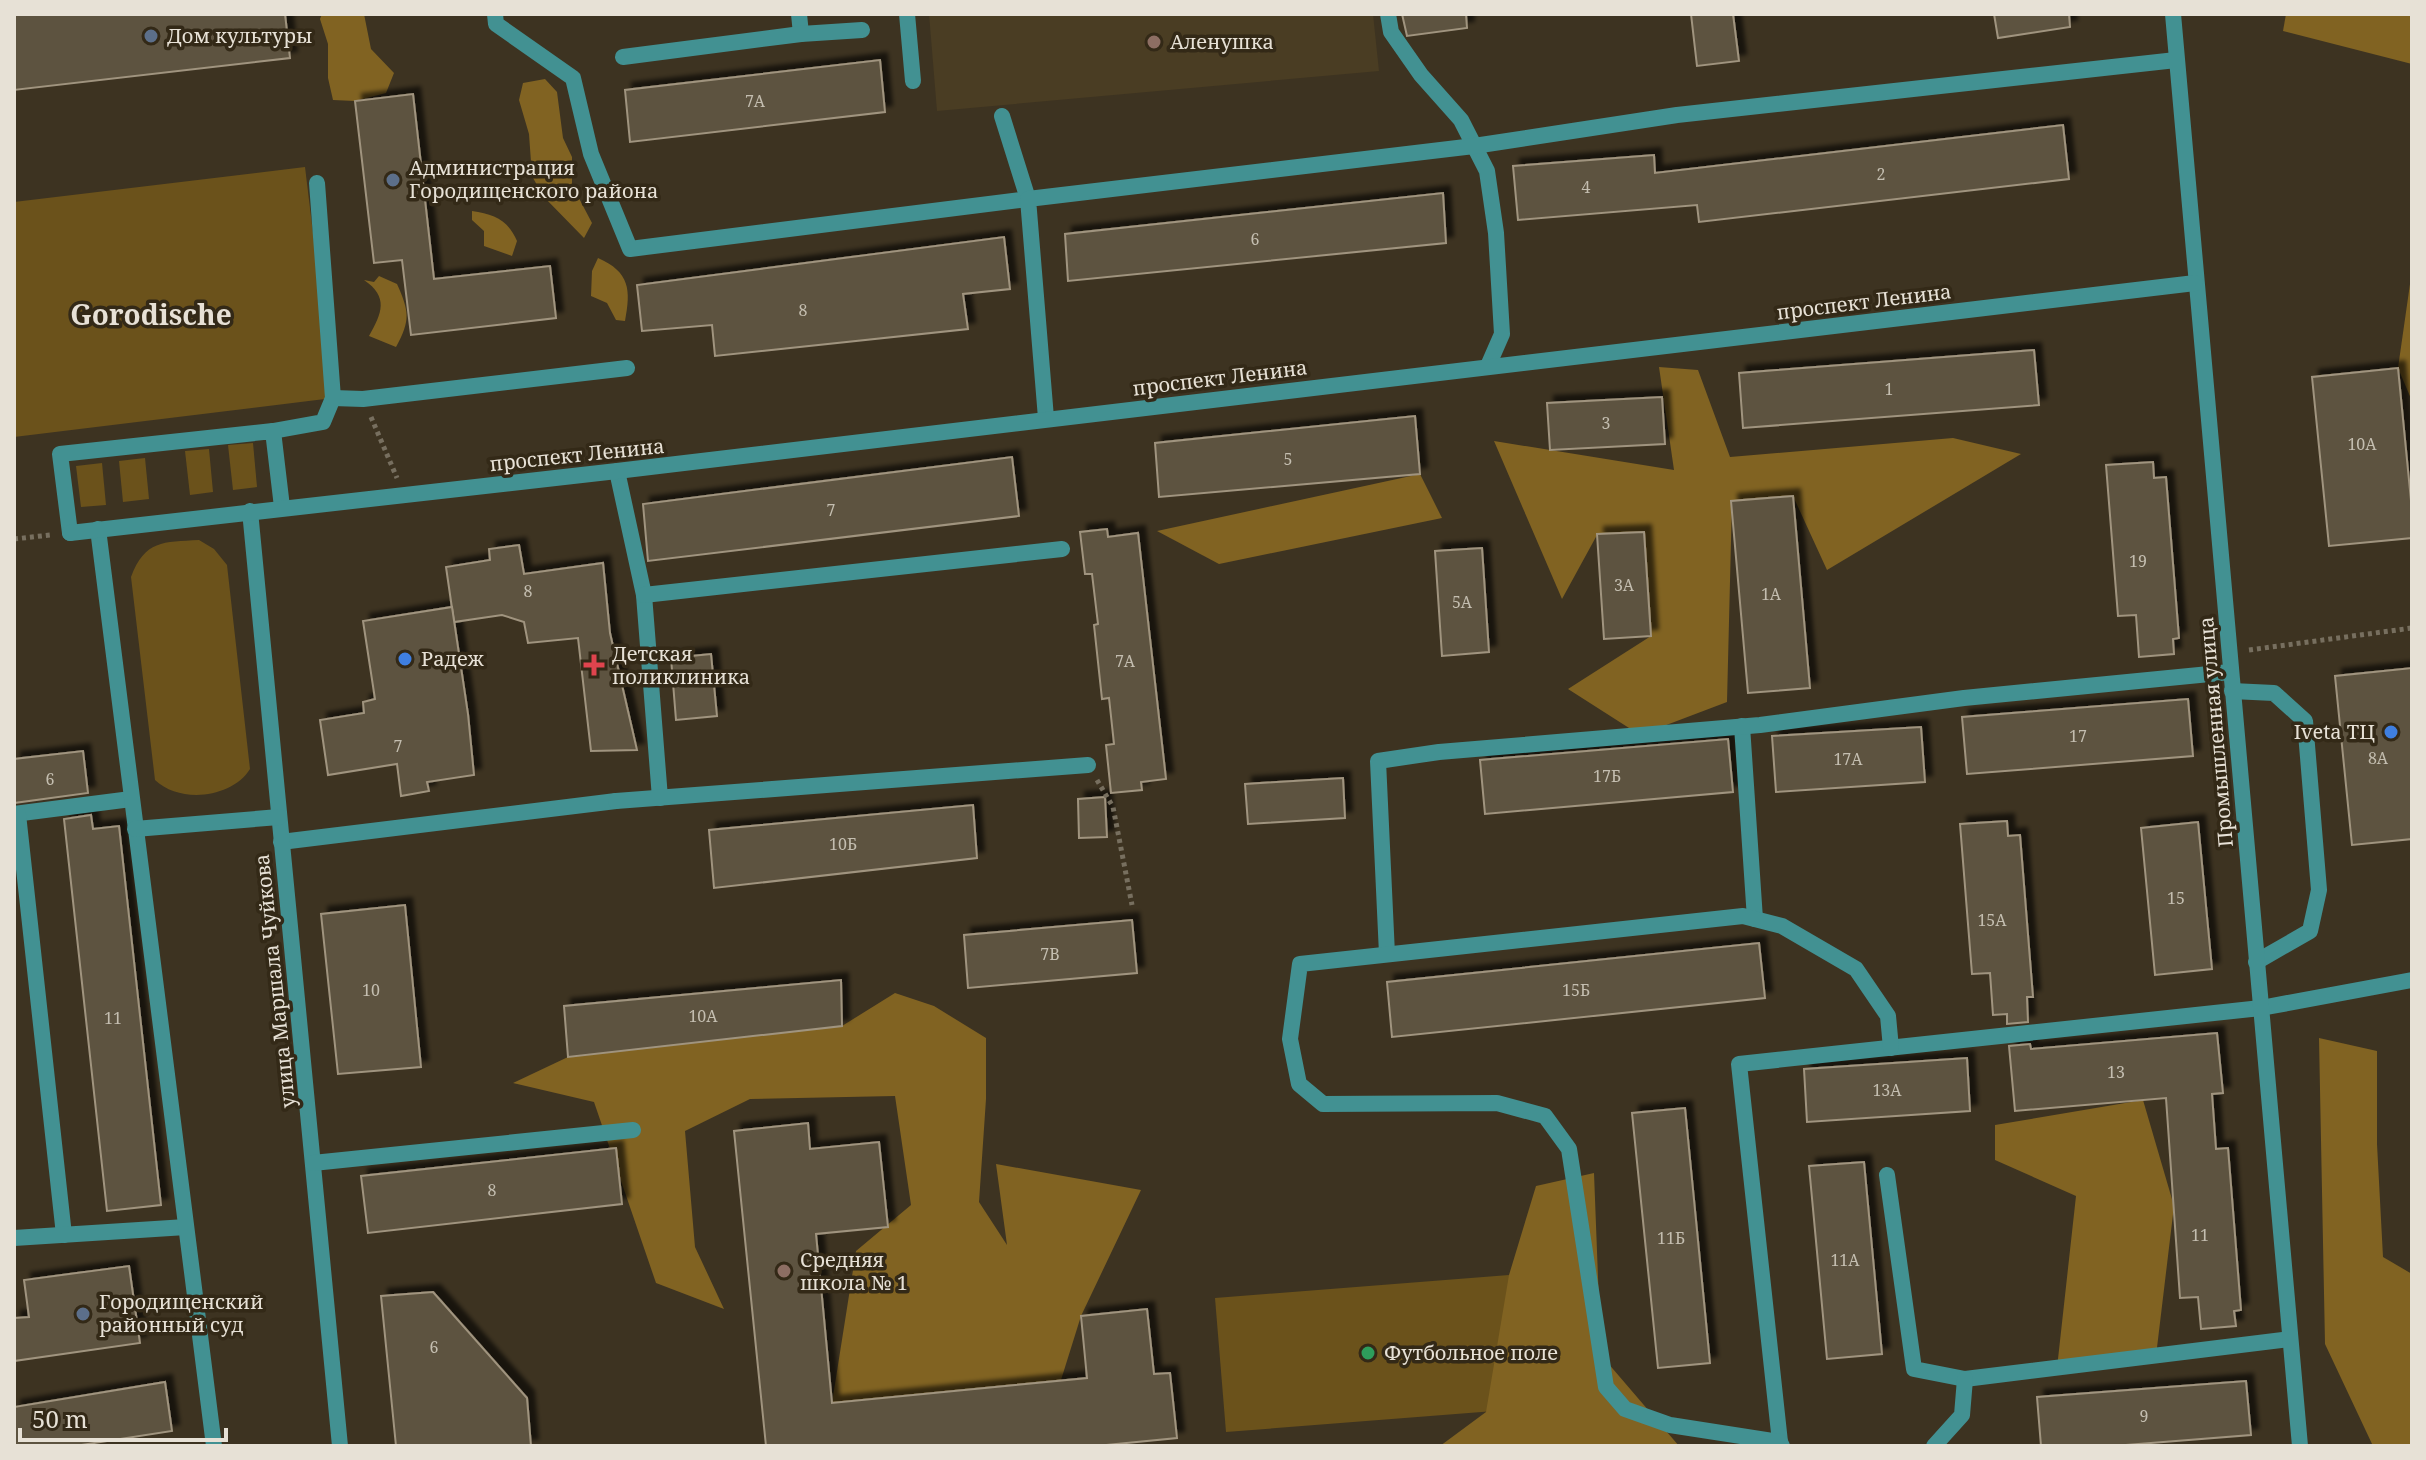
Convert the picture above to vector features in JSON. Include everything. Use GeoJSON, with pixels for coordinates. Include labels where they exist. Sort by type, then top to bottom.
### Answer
{"type":"FeatureCollection","features":[{"type":"Feature","properties":{"kind":"street"},"geometry":{"type":"LineString","coordinates":[[495,14],[496,24],[573,78],[591,154],[630,249],[1474,146],[1677,115],[2176,60]]}},
{"type":"Feature","properties":{"kind":"street"},"geometry":{"type":"LineString","coordinates":[[799,14],[801,34]]}},
{"type":"Feature","properties":{"kind":"street"},"geometry":{"type":"LineString","coordinates":[[907,14],[913,81]]}},
{"type":"Feature","properties":{"kind":"street"},"geometry":{"type":"LineString","coordinates":[[1388,14],[1391,32],[1421,75],[1461,120],[1487,171],[1496,233],[1502,334],[1488,366]]}},
{"type":"Feature","properties":{"kind":"street","name":"Промышленная улица"},"geometry":{"type":"LineString","coordinates":[[2173,14],[2300,1446]]}},
{"type":"Feature","properties":{"kind":"street"},"geometry":{"type":"LineString","coordinates":[[623,57],[801,34],[862,30]]}},
{"type":"Feature","properties":{"kind":"street"},"geometry":{"type":"LineString","coordinates":[[1002,116],[1028,199],[1046,418]]}},
{"type":"Feature","properties":{"kind":"street"},"geometry":{"type":"LineString","coordinates":[[70,533],[60,454],[273,431],[323,422],[333,398],[317,183]]}},
{"type":"Feature","properties":{"kind":"street","name":"проспект Ленина"},"geometry":{"type":"LineString","coordinates":[[70,533],[2195,283]]}},
{"type":"Feature","properties":{"kind":"street"},"geometry":{"type":"LineString","coordinates":[[333,398],[363,399],[627,368]]}},
{"type":"Feature","properties":{"kind":"street"},"geometry":{"type":"LineString","coordinates":[[273,431],[282,507]]}},
{"type":"Feature","properties":{"kind":"street"},"geometry":{"type":"LineString","coordinates":[[617,471],[644,595],[660,798]]}},
{"type":"Feature","properties":{"kind":"street","name":"улица Маршала Чуйкова"},"geometry":{"type":"LineString","coordinates":[[250,511],[340,1446]]}},
{"type":"Feature","properties":{"kind":"street"},"geometry":{"type":"LineString","coordinates":[[98,529],[214,1446]]}},
{"type":"Feature","properties":{"kind":"street"},"geometry":{"type":"LineString","coordinates":[[644,595],[1062,549]]}},
{"type":"Feature","properties":{"kind":"street"},"geometry":{"type":"LineString","coordinates":[[1387,954],[1378,761],[1439,752],[1742,726],[1964,698],[2230,672]]}},
{"type":"Feature","properties":{"kind":"street"},"geometry":{"type":"LineString","coordinates":[[2232,691],[2274,693],[2305,721],[2319,890],[2310,931],[2256,962]]}},
{"type":"Feature","properties":{"kind":"street"},"geometry":{"type":"LineString","coordinates":[[1742,726],[1755,919]]}},
{"type":"Feature","properties":{"kind":"street"},"geometry":{"type":"LineString","coordinates":[[281,842],[616,801],[1088,765]]}},
{"type":"Feature","properties":{"kind":"street"},"geometry":{"type":"LineString","coordinates":[[64,1235],[16,814],[131,799]]}},
{"type":"Feature","properties":{"kind":"street"},"geometry":{"type":"LineString","coordinates":[[135,829],[279,817]]}},
{"type":"Feature","properties":{"kind":"street"},"geometry":{"type":"LineString","coordinates":[[1891,1048],[1888,1016],[1856,969],[1782,926],[1743,916],[1300,964],[1290,1039],[1299,1084],[1323,1104],[1497,1103],[1545,1116],[1569,1149],[1606,1387],[1625,1409],[1670,1425],[1781,1444],[1739,1064],[1891,1048],[2261,1008],[2412,980]]}},
{"type":"Feature","properties":{"kind":"street"},"geometry":{"type":"LineString","coordinates":[[313,1163],[633,1130]]}},
{"type":"Feature","properties":{"kind":"street"},"geometry":{"type":"LineString","coordinates":[[1887,1175],[1914,1369],[1965,1379],[2290,1339]]}},
{"type":"Feature","properties":{"kind":"street"},"geometry":{"type":"LineString","coordinates":[[14,1238],[186,1227]]}},
{"type":"Feature","properties":{"kind":"street"},"geometry":{"type":"LineString","coordinates":[[1934,1446],[1962,1415],[1965,1379]]}},
{"type":"Feature","properties":{"kind":"path"},"geometry":{"type":"LineString","coordinates":[[363,399],[404,493]]}},
{"type":"Feature","properties":{"kind":"path"},"geometry":{"type":"LineString","coordinates":[[14,539],[70,533]]}},
{"type":"Feature","properties":{"kind":"path"},"geometry":{"type":"LineString","coordinates":[[2229,653],[2412,628]]}},
{"type":"Feature","properties":{"kind":"path"},"geometry":{"type":"LineString","coordinates":[[1088,765],[1113,807],[1132,905]]}},
{"type":"Feature","properties":{"kind":"shaded area"},"geometry":{"type":"Polygon","coordinates":[[[322,14],[364,14],[371,49],[394,73],[386,93],[355,101],[333,100],[328,78],[328,44],[320,19],[322,14]]]}},
{"type":"Feature","properties":{"kind":"shaded area","name":"Аленушка"},"geometry":{"type":"Polygon","coordinates":[[[929,14],[1373,14],[1379,71],[937,111],[929,14]]]}},
{"type":"Feature","properties":{"kind":"shaded area"},"geometry":{"type":"Polygon","coordinates":[[[2286,14],[2412,14],[2412,64],[2283,31],[2286,14]]]}},
{"type":"Feature","properties":{"kind":"shaded area"},"geometry":{"type":"Polygon","coordinates":[[[545,79],[557,92],[563,138],[572,157],[572,185],[592,223],[584,238],[543,196],[532,176],[529,134],[519,100],[523,83],[545,79]]]}},
{"type":"Feature","properties":{"kind":"shaded area"},"geometry":{"type":"Polygon","coordinates":[[[305,167],[333,398],[14,437],[14,202],[305,167]]]}},
{"type":"Feature","properties":{"kind":"shaded area"},"geometry":{"type":"Polygon","coordinates":[[[472,211],[494,216],[505,223],[517,241],[512,256],[484,246],[484,231],[472,220],[472,211]]]}},
{"type":"Feature","properties":{"kind":"shaded area"},"geometry":{"type":"Polygon","coordinates":[[[598,258],[617,269],[626,283],[628,300],[625,321],[616,320],[607,303],[591,296],[592,271],[598,258]]]}},
{"type":"Feature","properties":{"kind":"shaded area"},"geometry":{"type":"Polygon","coordinates":[[[2412,270],[2412,401],[2398,368],[2412,270]]]}},
{"type":"Feature","properties":{"kind":"shaded area"},"geometry":{"type":"Polygon","coordinates":[[[379,276],[397,284],[406,309],[404,330],[396,347],[369,336],[381,306],[377,293],[364,280],[374,282],[379,276]]]}},
{"type":"Feature","properties":{"kind":"shaded area"},"geometry":{"type":"Polygon","coordinates":[[[1659,367],[1698,370],[1730,457],[1953,438],[2021,454],[1827,570],[1793,496],[1732,501],[1727,702],[1640,735],[1568,689],[1651,636],[1597,535],[1562,599],[1494,441],[1674,470],[1659,367]]]}},
{"type":"Feature","properties":{"kind":"shaded area"},"geometry":{"type":"Polygon","coordinates":[[[253,443],[257,487],[233,490],[228,445],[253,443]]]}},
{"type":"Feature","properties":{"kind":"shaded area"},"geometry":{"type":"Polygon","coordinates":[[[209,449],[213,492],[190,495],[185,451],[209,449]]]}},
{"type":"Feature","properties":{"kind":"shaded area"},"geometry":{"type":"Polygon","coordinates":[[[145,458],[149,499],[123,502],[119,461],[145,458]]]}},
{"type":"Feature","properties":{"kind":"shaded area"},"geometry":{"type":"Polygon","coordinates":[[[102,463],[106,505],[81,507],[76,466],[102,463]]]}},
{"type":"Feature","properties":{"kind":"shaded area"},"geometry":{"type":"Polygon","coordinates":[[[1420,474],[1442,518],[1219,564],[1157,531],[1420,474]]]}},
{"type":"Feature","properties":{"kind":"shaded area"},"geometry":{"type":"Polygon","coordinates":[[[199,540],[214,549],[227,565],[250,769],[242,779],[219,792],[191,795],[166,788],[155,780],[131,577],[142,556],[157,545],[199,540]]]}},
{"type":"Feature","properties":{"kind":"shaded area"},"geometry":{"type":"Polygon","coordinates":[[[895,993],[934,1006],[986,1038],[986,1099],[979,1202],[1007,1245],[996,1164],[1141,1190],[1081,1316],[1061,1380],[832,1403],[856,1251],[911,1205],[895,1096],[750,1099],[685,1131],[695,1247],[724,1309],[656,1283],[594,1102],[513,1083],[568,1057],[842,1026],[895,993]]]}},
{"type":"Feature","properties":{"kind":"shaded area"},"geometry":{"type":"Polygon","coordinates":[[[2319,1038],[2377,1051],[2377,1144],[2383,1257],[2412,1274],[2412,1445],[2373,1446],[2325,1344],[2319,1038]]]}},
{"type":"Feature","properties":{"kind":"shaded area"},"geometry":{"type":"Polygon","coordinates":[[[2143,1100],[2174,1206],[2156,1356],[2057,1368],[2076,1196],[1995,1160],[1995,1125],[2143,1100]]]}},
{"type":"Feature","properties":{"kind":"shaded area"},"geometry":{"type":"Polygon","coordinates":[[[1594,1173],[1601,1355],[1679,1446],[1440,1446],[1486,1412],[1509,1275],[1536,1186],[1594,1173]]]}},
{"type":"Feature","properties":{"kind":"shaded area","name":"Футбольное поле"},"geometry":{"type":"Polygon","coordinates":[[[1509,1275],[1520,1409],[1226,1432],[1215,1298],[1509,1275]]]}},
{"type":"Feature","properties":{"kind":"building","name":"Дом культуры"},"geometry":{"type":"Polygon","coordinates":[[[14,14],[285,14],[290,58],[14,90],[14,14]]]}},
{"type":"Feature","properties":{"kind":"building"},"geometry":{"type":"Polygon","coordinates":[[[1402,14],[1466,14],[1467,28],[1407,36],[1402,14]]]}},
{"type":"Feature","properties":{"kind":"building"},"geometry":{"type":"Polygon","coordinates":[[[1691,14],[1733,14],[1739,61],[1697,66],[1691,14]]]}},
{"type":"Feature","properties":{"kind":"building"},"geometry":{"type":"Polygon","coordinates":[[[1994,14],[2069,14],[2070,27],[1998,38],[1994,14]]]}},
{"type":"Feature","properties":{"kind":"building"},"geometry":{"type":"Polygon","coordinates":[[[880,60],[885,112],[630,142],[625,90],[880,60]]]}},
{"type":"Feature","properties":{"kind":"building","name":"Администрация Городищенского района"},"geometry":{"type":"Polygon","coordinates":[[[413,94],[434,279],[550,266],[556,318],[411,335],[402,260],[374,263],[355,101],[413,94]]]}},
{"type":"Feature","properties":{"kind":"building"},"geometry":{"type":"Polygon","coordinates":[[[2063,125],[2069,179],[1699,222],[1697,205],[1518,220],[1513,166],[1654,155],[1655,173],[2063,125]]]}},
{"type":"Feature","properties":{"kind":"building"},"geometry":{"type":"Polygon","coordinates":[[[1443,193],[1446,243],[1068,281],[1065,234],[1443,193]]]}},
{"type":"Feature","properties":{"kind":"building"},"geometry":{"type":"Polygon","coordinates":[[[1004,237],[1010,289],[963,294],[968,329],[715,356],[712,325],[642,331],[637,285],[1004,237]]]}},
{"type":"Feature","properties":{"kind":"building"},"geometry":{"type":"Polygon","coordinates":[[[2034,350],[2039,405],[1743,428],[1739,373],[2034,350]]]}},
{"type":"Feature","properties":{"kind":"building"},"geometry":{"type":"Polygon","coordinates":[[[2398,368],[2412,538],[2329,546],[2312,377],[2398,368]]]}},
{"type":"Feature","properties":{"kind":"building"},"geometry":{"type":"Polygon","coordinates":[[[1662,397],[1665,444],[1550,450],[1547,403],[1662,397]]]}},
{"type":"Feature","properties":{"kind":"building"},"geometry":{"type":"Polygon","coordinates":[[[1415,416],[1420,474],[1159,497],[1155,443],[1415,416]]]}},
{"type":"Feature","properties":{"kind":"building"},"geometry":{"type":"Polygon","coordinates":[[[1012,457],[1019,516],[648,561],[643,504],[1012,457]]]}},
{"type":"Feature","properties":{"kind":"building"},"geometry":{"type":"Polygon","coordinates":[[[2153,462],[2154,478],[2166,477],[2179,638],[2173,639],[2174,654],[2139,657],[2136,615],[2118,616],[2106,465],[2153,462]]]}},
{"type":"Feature","properties":{"kind":"building"},"geometry":{"type":"Polygon","coordinates":[[[1793,496],[1810,688],[1748,693],[1731,501],[1793,496]]]}},
{"type":"Feature","properties":{"kind":"building"},"geometry":{"type":"Polygon","coordinates":[[[1107,529],[1108,537],[1138,533],[1166,779],[1141,782],[1142,790],[1111,793],[1106,745],[1114,744],[1109,698],[1102,699],[1092,574],[1085,574],[1080,532],[1107,529]]]}},
{"type":"Feature","properties":{"kind":"building"},"geometry":{"type":"Polygon","coordinates":[[[1644,532],[1651,636],[1604,639],[1597,534],[1644,532]]]}},
{"type":"Feature","properties":{"kind":"building"},"geometry":{"type":"Polygon","coordinates":[[[519,545],[524,574],[603,563],[610,633],[637,750],[591,751],[578,638],[528,643],[524,622],[502,615],[454,622],[446,567],[490,560],[489,549],[519,545]]]}},
{"type":"Feature","properties":{"kind":"building"},"geometry":{"type":"Polygon","coordinates":[[[1482,548],[1489,652],[1442,656],[1435,551],[1482,548]]]}},
{"type":"Feature","properties":{"kind":"building"},"geometry":{"type":"Polygon","coordinates":[[[452,607],[474,775],[427,782],[429,791],[401,796],[397,764],[328,775],[320,720],[364,713],[363,702],[375,699],[363,621],[452,607]]]}},
{"type":"Feature","properties":{"kind":"building"},"geometry":{"type":"Polygon","coordinates":[[[711,654],[717,716],[676,720],[671,658],[711,654]]]}},
{"type":"Feature","properties":{"kind":"building"},"geometry":{"type":"Polygon","coordinates":[[[2412,668],[2412,839],[2352,845],[2335,676],[2412,668]]]}},
{"type":"Feature","properties":{"kind":"building"},"geometry":{"type":"Polygon","coordinates":[[[2188,699],[2193,756],[1967,774],[1962,717],[2188,699]]]}},
{"type":"Feature","properties":{"kind":"building"},"geometry":{"type":"Polygon","coordinates":[[[1921,727],[1925,782],[1776,792],[1772,736],[1921,727]]]}},
{"type":"Feature","properties":{"kind":"building"},"geometry":{"type":"Polygon","coordinates":[[[1728,739],[1733,792],[1485,814],[1480,760],[1728,739]]]}},
{"type":"Feature","properties":{"kind":"building"},"geometry":{"type":"Polygon","coordinates":[[[83,751],[88,793],[14,803],[14,759],[83,751]]]}},
{"type":"Feature","properties":{"kind":"building"},"geometry":{"type":"Polygon","coordinates":[[[1343,778],[1345,818],[1248,824],[1245,784],[1343,778]]]}},
{"type":"Feature","properties":{"kind":"building"},"geometry":{"type":"Polygon","coordinates":[[[1105,797],[1107,837],[1079,838],[1078,799],[1105,797]]]}},
{"type":"Feature","properties":{"kind":"building"},"geometry":{"type":"Polygon","coordinates":[[[973,805],[977,858],[714,888],[709,830],[973,805]]]}},
{"type":"Feature","properties":{"kind":"building"},"geometry":{"type":"Polygon","coordinates":[[[91,815],[93,829],[119,826],[161,1205],[107,1211],[64,819],[91,815]]]}},
{"type":"Feature","properties":{"kind":"building"},"geometry":{"type":"Polygon","coordinates":[[[2007,821],[2008,836],[2020,835],[2033,997],[2027,997],[2028,1022],[2007,1024],[2007,1014],[1993,1015],[1990,973],[1972,974],[1960,824],[2007,821]]]}},
{"type":"Feature","properties":{"kind":"building"},"geometry":{"type":"Polygon","coordinates":[[[2198,822],[2212,969],[2155,975],[2141,828],[2198,822]]]}},
{"type":"Feature","properties":{"kind":"building"},"geometry":{"type":"Polygon","coordinates":[[[405,905],[421,1067],[338,1074],[321,914],[405,905]]]}},
{"type":"Feature","properties":{"kind":"building"},"geometry":{"type":"Polygon","coordinates":[[[1132,920],[1137,973],[968,988],[964,935],[1132,920]]]}},
{"type":"Feature","properties":{"kind":"building"},"geometry":{"type":"Polygon","coordinates":[[[1759,943],[1765,998],[1392,1037],[1387,982],[1759,943]]]}},
{"type":"Feature","properties":{"kind":"building"},"geometry":{"type":"Polygon","coordinates":[[[841,980],[842,1026],[568,1057],[564,1006],[841,980]]]}},
{"type":"Feature","properties":{"kind":"building"},"geometry":{"type":"Polygon","coordinates":[[[2217,1033],[2223,1093],[2212,1094],[2216,1149],[2228,1148],[2241,1310],[2234,1311],[2236,1326],[2201,1329],[2198,1297],[2180,1298],[2166,1098],[2015,1111],[2009,1046],[2030,1044],[2031,1049],[2217,1033]]]}},
{"type":"Feature","properties":{"kind":"building"},"geometry":{"type":"Polygon","coordinates":[[[1967,1058],[1970,1111],[1807,1122],[1804,1069],[1967,1058]]]}},
{"type":"Feature","properties":{"kind":"building"},"geometry":{"type":"Polygon","coordinates":[[[1685,1108],[1710,1363],[1658,1368],[1632,1113],[1685,1108]]]}},
{"type":"Feature","properties":{"kind":"building","name":"Средняя школа № 1"},"geometry":{"type":"Polygon","coordinates":[[[808,1123],[810,1149],[879,1142],[888,1227],[816,1234],[832,1403],[1087,1378],[1081,1316],[1147,1309],[1154,1374],[1170,1373],[1177,1438],[1096,1446],[766,1446],[734,1131],[808,1123]]]}},
{"type":"Feature","properties":{"kind":"building"},"geometry":{"type":"Polygon","coordinates":[[[616,1148],[622,1204],[368,1233],[361,1176],[616,1148]]]}},
{"type":"Feature","properties":{"kind":"building"},"geometry":{"type":"Polygon","coordinates":[[[1864,1162],[1882,1354],[1827,1359],[1809,1166],[1864,1162]]]}},
{"type":"Feature","properties":{"kind":"building"},"geometry":{"type":"Polygon","coordinates":[[[129,1266],[140,1343],[14,1361],[14,1318],[29,1317],[24,1280],[129,1266]]]}},
{"type":"Feature","properties":{"kind":"building"},"geometry":{"type":"Polygon","coordinates":[[[433,1292],[527,1398],[531,1446],[396,1446],[381,1296],[433,1292]]]}},
{"type":"Feature","properties":{"kind":"building"},"geometry":{"type":"Polygon","coordinates":[[[2246,1381],[2251,1435],[2113,1446],[2041,1446],[2037,1397],[2246,1381]]]}},
{"type":"Feature","properties":{"kind":"building"},"geometry":{"type":"Polygon","coordinates":[[[165,1382],[172,1431],[75,1446],[14,1446],[14,1407],[165,1382]]]}},
{"type":"Feature","properties":{"kind":"place","name":"Дом культуры"},"geometry":{"type":"Point","coordinates":[151,36]}},
{"type":"Feature","properties":{"kind":"place","name":"Аленушка"},"geometry":{"type":"Point","coordinates":[1154,42]}},
{"type":"Feature","properties":{"kind":"place","name":"Администрация Городищенского района"},"geometry":{"type":"Point","coordinates":[393,180]}},
{"type":"Feature","properties":{"kind":"place","name":"Радеж"},"geometry":{"type":"Point","coordinates":[405,659]}},
{"type":"Feature","properties":{"kind":"place","name":"Детская поликлиника"},"geometry":{"type":"Point","coordinates":[594,665]}},
{"type":"Feature","properties":{"kind":"place","name":"Iveta ТЦ"},"geometry":{"type":"Point","coordinates":[2391,732]}},
{"type":"Feature","properties":{"kind":"place","name":"Средняя школа № 1"},"geometry":{"type":"Point","coordinates":[784,1271]}},
{"type":"Feature","properties":{"kind":"place","name":"Городищенский районный суд"},"geometry":{"type":"Point","coordinates":[83,1314]}},
{"type":"Feature","properties":{"kind":"place","name":"Футбольное поле"},"geometry":{"type":"Point","coordinates":[1368,1353]}},
{"type":"Feature","properties":{"kind":"district","name":"Gorodische"},"geometry":{"type":"Point","coordinates":[151,315]}}]}
